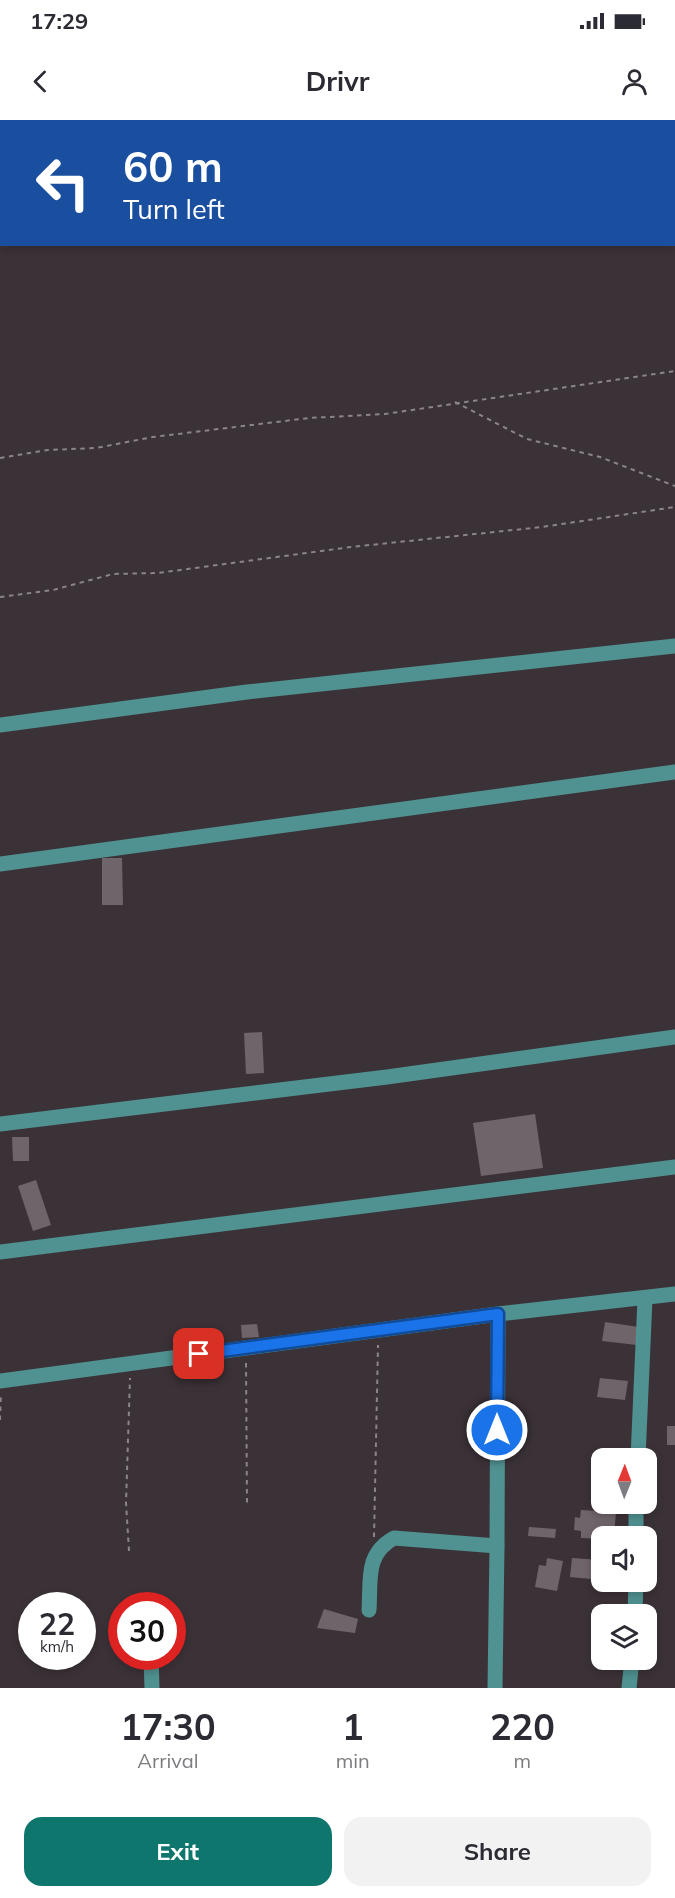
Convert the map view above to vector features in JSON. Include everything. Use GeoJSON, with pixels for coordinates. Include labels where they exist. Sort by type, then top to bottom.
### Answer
{"type":"FeatureCollection","features":[{"type":"Feature","properties":{"kind":"street"},"geometry":{"type":"LineString","coordinates":[[0,724],[247,692],[675,646]]}},
{"type":"Feature","properties":{"kind":"street"},"geometry":{"type":"LineString","coordinates":[[0,864],[675,772]]}},
{"type":"Feature","properties":{"kind":"street"},"geometry":{"type":"LineString","coordinates":[[0,1124],[387,1077],[675,1037]]}},
{"type":"Feature","properties":{"kind":"street"},"geometry":{"type":"LineString","coordinates":[[0,1252],[675,1167]]}},
{"type":"Feature","properties":{"kind":"street"},"geometry":{"type":"LineString","coordinates":[[1,1381],[498,1314],[675,1294]]}},
{"type":"Feature","properties":{"kind":"street"},"geometry":{"type":"LineString","coordinates":[[638,1448],[645,1299]]}},
{"type":"Feature","properties":{"kind":"street"},"geometry":{"type":"LineString","coordinates":[[495,1688],[498,1314]]}},
{"type":"Feature","properties":{"kind":"street"},"geometry":{"type":"LineString","coordinates":[[369,1610],[372,1559],[380,1546],[394,1538],[496,1546]]}},
{"type":"Feature","properties":{"kind":"street"},"geometry":{"type":"LineString","coordinates":[[151,1670],[152,1688]]}},
{"type":"Feature","properties":{"kind":"street"},"geometry":{"type":"LineString","coordinates":[[630,1688],[631,1670]]}},
{"type":"Feature","properties":{"kind":"path"},"geometry":{"type":"LineString","coordinates":[[0,458],[48,450],[96,448],[153,437],[309,418],[385,414],[675,370]]}},
{"type":"Feature","properties":{"kind":"path"},"geometry":{"type":"LineString","coordinates":[[455,402],[527,439],[600,457],[675,486]]}},
{"type":"Feature","properties":{"kind":"path"},"geometry":{"type":"LineString","coordinates":[[0,597],[53,590],[113,574],[158,573],[351,548],[542,527],[675,507]]}},
{"type":"Feature","properties":{"kind":"path"},"geometry":{"type":"LineString","coordinates":[[372,1559],[378,1330]]}},
{"type":"Feature","properties":{"kind":"path"},"geometry":{"type":"LineString","coordinates":[[245,1348],[247,1506]]}},
{"type":"Feature","properties":{"kind":"path"},"geometry":{"type":"LineString","coordinates":[[129,1551],[126,1503],[130,1363]]}},
{"type":"Feature","properties":{"kind":"path"},"geometry":{"type":"LineString","coordinates":[[0,1420],[1,1381]]}},
{"type":"Feature","properties":{"kind":"building"},"geometry":{"type":"Polygon","coordinates":[[[102,858],[122,858],[123,905],[102,905],[102,858]]]}},
{"type":"Feature","properties":{"kind":"building"},"geometry":{"type":"Polygon","coordinates":[[[262,1032],[264,1073],[246,1074],[244,1033],[262,1032]]]}},
{"type":"Feature","properties":{"kind":"building"},"geometry":{"type":"Polygon","coordinates":[[[535,1114],[543,1168],[481,1176],[473,1123],[535,1114]]]}},
{"type":"Feature","properties":{"kind":"building"},"geometry":{"type":"Polygon","coordinates":[[[12,1137],[29,1137],[29,1161],[13,1161],[12,1137]]]}},
{"type":"Feature","properties":{"kind":"building"},"geometry":{"type":"Polygon","coordinates":[[[36,1180],[51,1225],[33,1231],[18,1186],[36,1180]]]}},
{"type":"Feature","properties":{"kind":"building"},"geometry":{"type":"Polygon","coordinates":[[[605,1322],[639,1327],[637,1345],[602,1341],[605,1322]]]}},
{"type":"Feature","properties":{"kind":"building"},"geometry":{"type":"Polygon","coordinates":[[[257,1324],[259,1337],[242,1338],[241,1325],[257,1324]]]}},
{"type":"Feature","properties":{"kind":"building"},"geometry":{"type":"Polygon","coordinates":[[[600,1378],[628,1381],[625,1400],[597,1397],[600,1378]]]}},
{"type":"Feature","properties":{"kind":"building"},"geometry":{"type":"Polygon","coordinates":[[[667,1426],[675,1426],[675,1445],[667,1445],[667,1426]]]}},
{"type":"Feature","properties":{"kind":"building"},"geometry":{"type":"Polygon","coordinates":[[[581,1510],[591,1511],[591,1514],[616,1514],[615,1526],[591,1526],[591,1538],[581,1538],[581,1531],[574,1530],[575,1517],[580,1518],[581,1510]]]}},
{"type":"Feature","properties":{"kind":"building"},"geometry":{"type":"Polygon","coordinates":[[[529,1527],[556,1529],[555,1538],[528,1536],[529,1527]]]}},
{"type":"Feature","properties":{"kind":"building"},"geometry":{"type":"Polygon","coordinates":[[[547,1558],[563,1561],[557,1591],[535,1587],[539,1565],[546,1566],[547,1558]]]}},
{"type":"Feature","properties":{"kind":"building"},"geometry":{"type":"Polygon","coordinates":[[[572,1558],[591,1559],[591,1579],[570,1577],[572,1558]]]}},
{"type":"Feature","properties":{"kind":"building"},"geometry":{"type":"Polygon","coordinates":[[[324,1609],[358,1619],[355,1633],[317,1628],[324,1609]]]}},
{"type":"Feature","properties":{"kind":"route"},"geometry":{"type":"LineString","coordinates":[[199,1354],[498,1314],[497,1430]]}}]}
